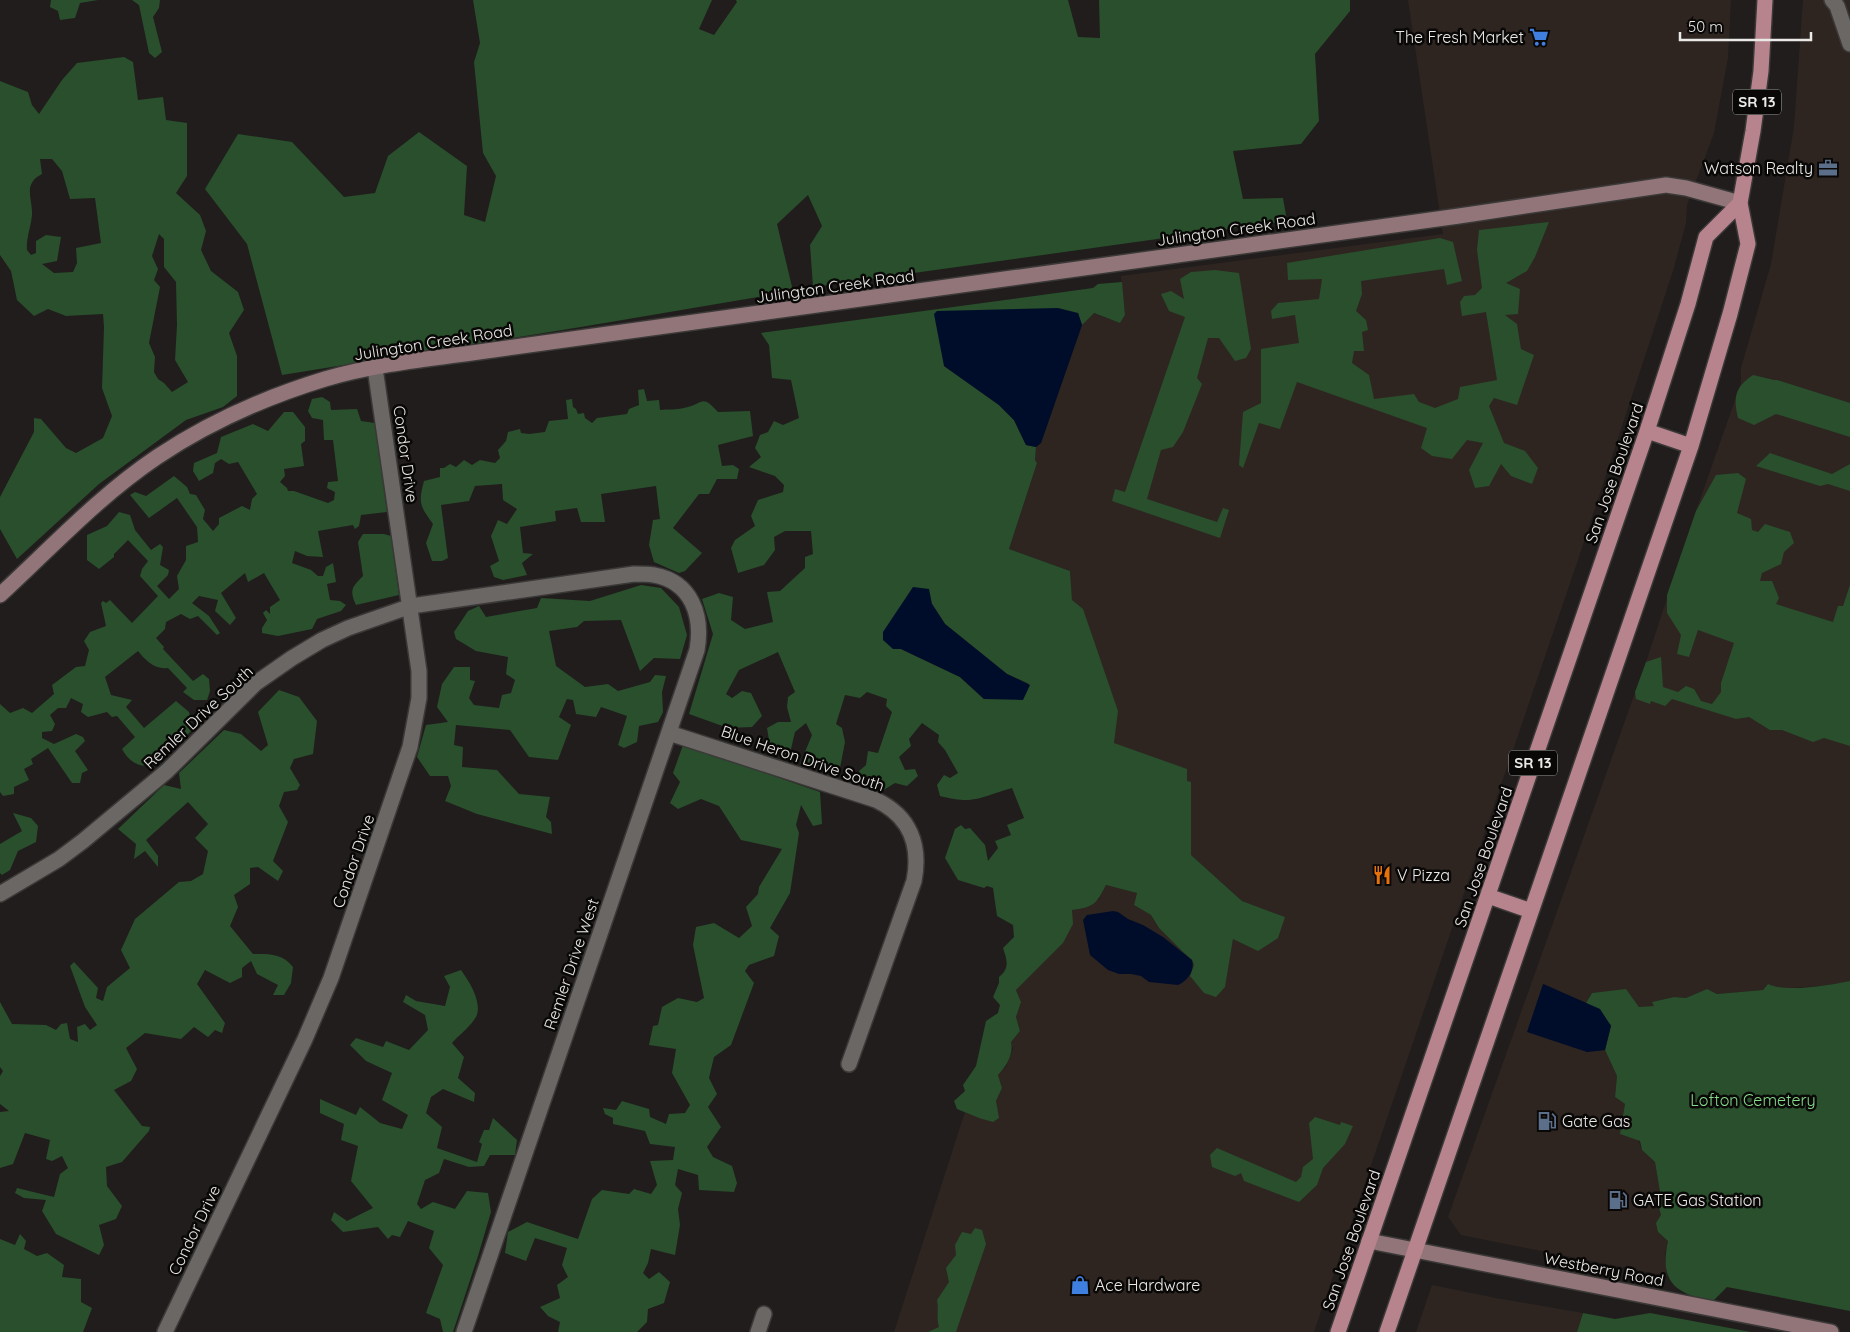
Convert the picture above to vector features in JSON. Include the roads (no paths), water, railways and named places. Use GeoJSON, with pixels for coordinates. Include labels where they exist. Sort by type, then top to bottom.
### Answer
{"type":"FeatureCollection","features":[{"type":"Feature","properties":{"kind":"main road","name":"SR 13"},"geometry":{"type":"LineString","coordinates":[[1387,1332],[1690,446],[1728,322],[1748,244],[1740,203],[1761,71],[1765,0]]}},
{"type":"Feature","properties":{"kind":"main road","name":"San Jose Boulevard"},"geometry":{"type":"LineString","coordinates":[[1338,1332],[1647,431],[1688,304],[1706,237],[1740,203]]}},
{"type":"Feature","properties":{"kind":"main road"},"geometry":{"type":"LineString","coordinates":[[1647,431],[1690,446]]}},
{"type":"Feature","properties":{"kind":"main road"},"geometry":{"type":"LineString","coordinates":[[1488,896],[1531,911]]}},
{"type":"Feature","properties":{"kind":"street"},"geometry":{"type":"LineString","coordinates":[[1832,0],[1837,6],[1850,44]]}},
{"type":"Feature","properties":{"kind":"street","name":"Julington Creek Road"},"geometry":{"type":"LineString","coordinates":[[0,595],[66,532],[112,492],[156,458],[216,421],[260,402],[326,378],[375,368],[493,350],[1459,216],[1666,185],[1686,188],[1740,203]]}},
{"type":"Feature","properties":{"kind":"street","name":"Condor Drive"},"geometry":{"type":"LineString","coordinates":[[165,1332],[305,1039],[332,978],[410,747],[419,698],[419,671],[375,368]]}},
{"type":"Feature","properties":{"kind":"street","name":"Remler Drive South"},"geometry":{"type":"LineString","coordinates":[[0,894],[59,859],[167,772],[252,687],[292,658],[348,628],[411,606],[634,574],[655,575],[674,583],[688,595],[694,606]]}},
{"type":"Feature","properties":{"kind":"street","name":"Remler Drive West"},"geometry":{"type":"LineString","coordinates":[[464,1332],[697,650],[700,636],[699,622],[694,606]]}},
{"type":"Feature","properties":{"kind":"street","name":"Blue Heron Drive South"},"geometry":{"type":"LineString","coordinates":[[669,733],[876,800],[896,812],[909,828],[916,848],[917,868],[914,881],[849,1064]]}},
{"type":"Feature","properties":{"kind":"street","name":"Westberry Road"},"geometry":{"type":"LineString","coordinates":[[1369,1240],[1832,1332]]}},
{"type":"Feature","properties":{"kind":"street"},"geometry":{"type":"LineString","coordinates":[[758,1332],[764,1314]]}},
{"type":"Feature","properties":{"kind":"water"},"geometry":{"type":"Polygon","coordinates":[[[1058,308],[1078,313],[1082,325],[1041,443],[1036,447],[1026,445],[1014,420],[999,405],[944,366],[934,314],[937,311],[1058,308]]]}},
{"type":"Feature","properties":{"kind":"water"},"geometry":{"type":"Polygon","coordinates":[[[913,587],[929,589],[932,604],[945,624],[1007,674],[1030,685],[1023,700],[984,699],[960,677],[901,649],[893,649],[883,640],[883,632],[913,587]]]}},
{"type":"Feature","properties":{"kind":"water"},"geometry":{"type":"Polygon","coordinates":[[[1113,911],[1163,937],[1192,960],[1192,971],[1188,978],[1178,985],[1149,982],[1141,976],[1119,974],[1108,970],[1090,955],[1083,920],[1087,915],[1113,911]]]}},
{"type":"Feature","properties":{"kind":"water"},"geometry":{"type":"Polygon","coordinates":[[[1543,984],[1600,1009],[1611,1026],[1605,1050],[1587,1052],[1527,1032],[1543,984]]]}},
{"type":"Feature","properties":{"kind":"place","name":"The Fresh Market"},"geometry":{"type":"Point","coordinates":[1539,37]}},
{"type":"Feature","properties":{"kind":"place","name":"Watson Realty"},"geometry":{"type":"Point","coordinates":[1828,168]}},
{"type":"Feature","properties":{"kind":"place","name":"V Pizza"},"geometry":{"type":"Point","coordinates":[1382,875]}},
{"type":"Feature","properties":{"kind":"place","name":"Gate Gas"},"geometry":{"type":"Point","coordinates":[1547,1121]}},
{"type":"Feature","properties":{"kind":"place","name":"GATE Gas Station"},"geometry":{"type":"Point","coordinates":[1618,1200]}},
{"type":"Feature","properties":{"kind":"place","name":"Ace Hardware"},"geometry":{"type":"Point","coordinates":[1080,1285]}},
{"type":"Feature","properties":{"kind":"park label","name":"Lofton Cemetery"},"geometry":{"type":"Point","coordinates":[1753,1100]}}]}
